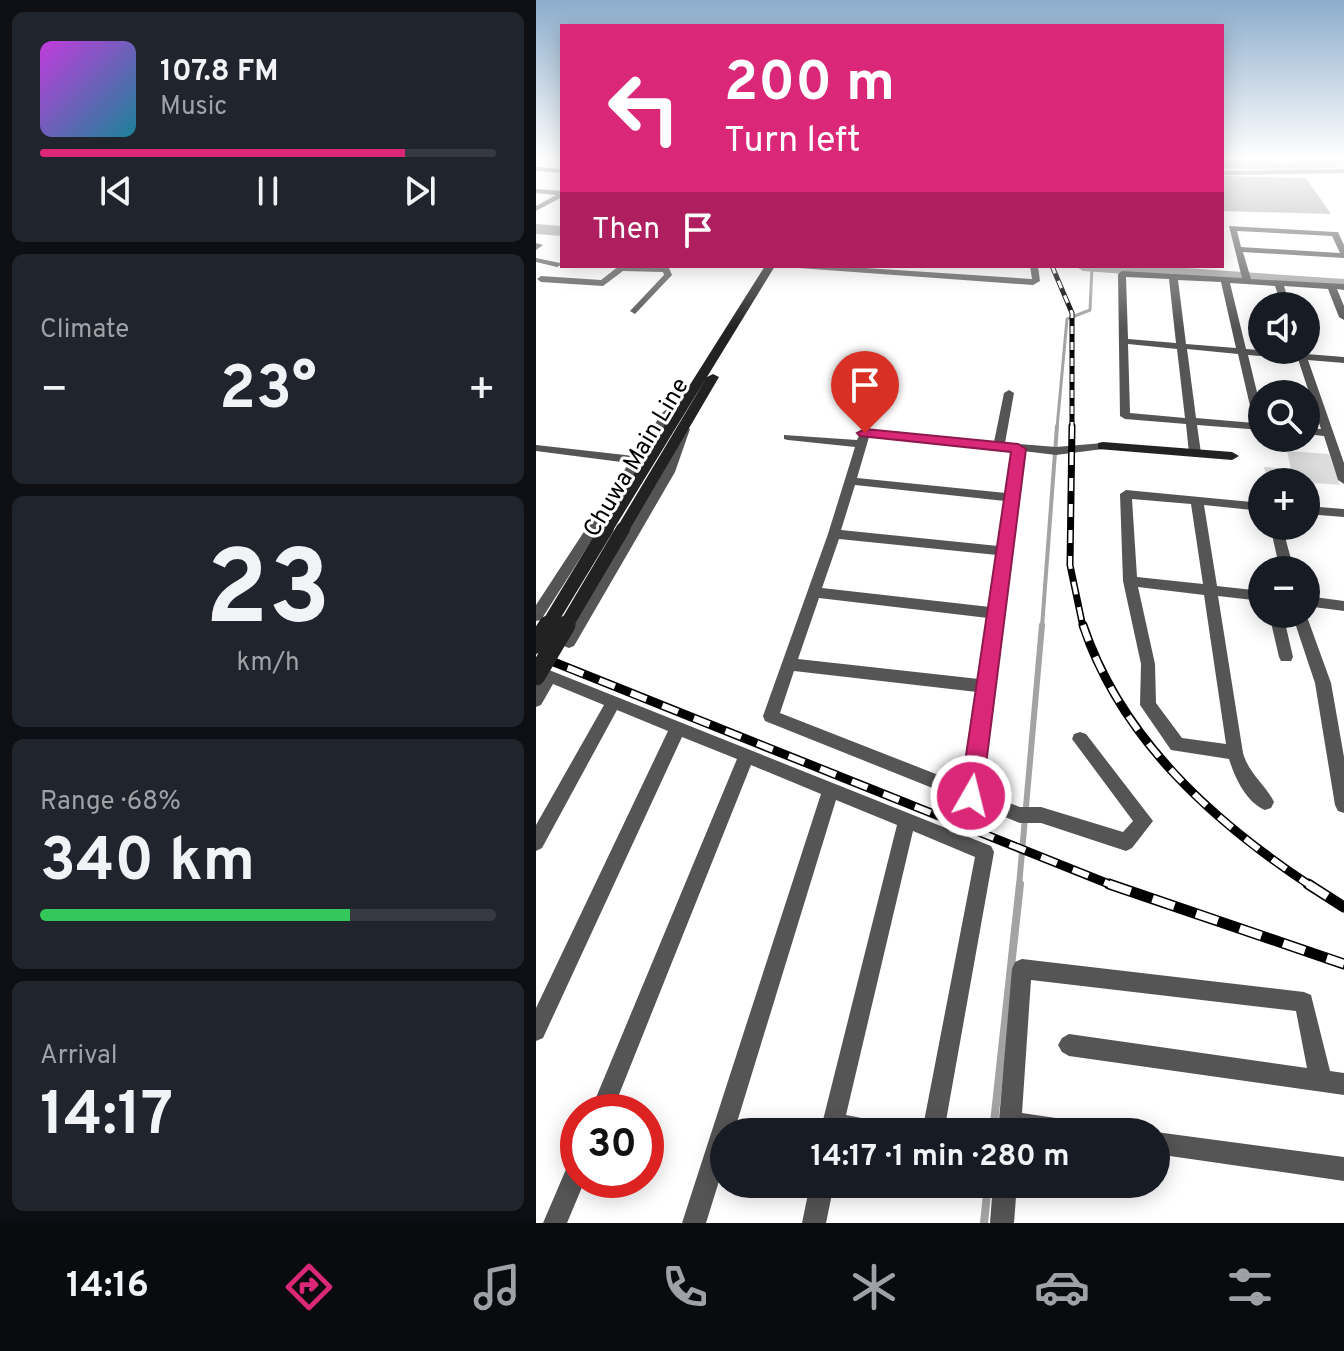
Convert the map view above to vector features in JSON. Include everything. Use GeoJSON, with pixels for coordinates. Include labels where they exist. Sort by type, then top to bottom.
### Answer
{"type":"FeatureCollection","features":[{"type":"Feature","properties":{"kind":"main road","name":"Chuwa Main Line"},"geometry":{"type":"LineString","coordinates":[[541,675],[615,528],[692,391],[771,268]]}},
{"type":"Feature","properties":{"kind":"main road","name":"Chuwa Main Line"},"geometry":{"type":"LineString","coordinates":[[536,644],[691,414],[771,268]]}},
{"type":"Feature","properties":{"kind":"main road"},"geometry":{"type":"LineString","coordinates":[[1103,446],[1232,456]]}},
{"type":"Feature","properties":{"kind":"street"},"geometry":{"type":"LineString","coordinates":[[1246,277],[1232,228],[1335,234],[1344,229]]}},
{"type":"Feature","properties":{"kind":"street"},"geometry":{"type":"LineString","coordinates":[[1238,249],[1344,254],[1335,234]]}},
{"type":"Feature","properties":{"kind":"street"},"geometry":{"type":"LineString","coordinates":[[536,260],[557,265]]}},
{"type":"Feature","properties":{"kind":"street"},"geometry":{"type":"LineString","coordinates":[[541,279],[603,283],[622,268]]}},
{"type":"Feature","properties":{"kind":"street"},"geometry":{"type":"LineString","coordinates":[[635,311],[668,275],[666,270],[637,268]]}},
{"type":"Feature","properties":{"kind":"street"},"geometry":{"type":"LineString","coordinates":[[828,268],[1033,282],[1036,281],[1034,268]]}},
{"type":"Feature","properties":{"kind":"street"},"geometry":{"type":"LineString","coordinates":[[1153,268],[1246,277],[1344,279]]}},
{"type":"Feature","properties":{"kind":"street"},"geometry":{"type":"LineString","coordinates":[[1248,426],[1125,416],[1122,274],[1173,277],[1194,273],[1225,280],[1246,277],[1279,283],[1344,287]]}},
{"type":"Feature","properties":{"kind":"street"},"geometry":{"type":"LineString","coordinates":[[1173,277],[1195,453]]}},
{"type":"Feature","properties":{"kind":"street"},"geometry":{"type":"LineString","coordinates":[[1225,280],[1249,380]]}},
{"type":"Feature","properties":{"kind":"street"},"geometry":{"type":"LineString","coordinates":[[1279,283],[1282,292]]}},
{"type":"Feature","properties":{"kind":"street"},"geometry":{"type":"LineString","coordinates":[[1331,286],[1344,317]]}},
{"type":"Feature","properties":{"kind":"street"},"geometry":{"type":"LineString","coordinates":[[1123,341],[1248,351]]}},
{"type":"Feature","properties":{"kind":"street"},"geometry":{"type":"LineString","coordinates":[[1320,356],[1344,360]]}},
{"type":"Feature","properties":{"kind":"street"},"geometry":{"type":"LineString","coordinates":[[1305,364],[1344,480]]}},
{"type":"Feature","properties":{"kind":"street"},"geometry":{"type":"LineString","coordinates":[[536,616],[666,415],[692,391]]}},
{"type":"Feature","properties":{"kind":"street"},"geometry":{"type":"LineString","coordinates":[[999,447],[1009,393]]}},
{"type":"Feature","properties":{"kind":"street"},"geometry":{"type":"LineString","coordinates":[[536,629],[569,642],[669,472],[691,414]]}},
{"type":"Feature","properties":{"kind":"street"},"geometry":{"type":"LineString","coordinates":[[1320,432],[1328,433]]}},
{"type":"Feature","properties":{"kind":"street"},"geometry":{"type":"LineString","coordinates":[[1080,739],[1144,821],[1126,842],[1041,815],[1020,815],[771,716],[834,534],[865,433],[1018,449],[1056,451],[1103,446]]}},
{"type":"Feature","properties":{"kind":"street"},"geometry":{"type":"LineString","coordinates":[[788,437],[861,444]]}},
{"type":"Feature","properties":{"kind":"street"},"geometry":{"type":"LineString","coordinates":[[536,448],[637,460]]}},
{"type":"Feature","properties":{"kind":"street"},"geometry":{"type":"LineString","coordinates":[[971,796],[1018,449]]}},
{"type":"Feature","properties":{"kind":"street"},"geometry":{"type":"LineString","coordinates":[[850,481],[1011,498]]}},
{"type":"Feature","properties":{"kind":"street"},"geometry":{"type":"LineString","coordinates":[[1235,753],[1177,745],[1148,705],[1148,664],[1130,581],[1126,494],[1248,506]]}},
{"type":"Feature","properties":{"kind":"street"},"geometry":{"type":"LineString","coordinates":[[1197,501],[1238,768],[1249,787],[1265,802]]}},
{"type":"Feature","properties":{"kind":"street"},"geometry":{"type":"LineString","coordinates":[[1320,511],[1344,513]]}},
{"type":"Feature","properties":{"kind":"street"},"geometry":{"type":"LineString","coordinates":[[834,534],[1004,551]]}},
{"type":"Feature","properties":{"kind":"street"},"geometry":{"type":"LineString","coordinates":[[1130,581],[1248,594]]}},
{"type":"Feature","properties":{"kind":"street"},"geometry":{"type":"LineString","coordinates":[[814,592],[995,613]]}},
{"type":"Feature","properties":{"kind":"street"},"geometry":{"type":"LineString","coordinates":[[1320,603],[1344,606]]}},
{"type":"Feature","properties":{"kind":"street"},"geometry":{"type":"LineString","coordinates":[[1279,628],[1286,657]]}},
{"type":"Feature","properties":{"kind":"street"},"geometry":{"type":"LineString","coordinates":[[1304,628],[1323,683],[1344,805]]}},
{"type":"Feature","properties":{"kind":"street"},"geometry":{"type":"LineString","coordinates":[[788,664],[985,686]]}},
{"type":"Feature","properties":{"kind":"street"},"geometry":{"type":"LineString","coordinates":[[536,700],[541,675],[614,701],[985,852],[936,1118]]}},
{"type":"Feature","properties":{"kind":"street"},"geometry":{"type":"LineString","coordinates":[[536,842],[614,701]]}},
{"type":"Feature","properties":{"kind":"street"},"geometry":{"type":"LineString","coordinates":[[536,1031],[678,727]]}},
{"type":"Feature","properties":{"kind":"street"},"geometry":{"type":"LineString","coordinates":[[608,1094],[747,755]]}},
{"type":"Feature","properties":{"kind":"street"},"geometry":{"type":"LineString","coordinates":[[694,1223],[831,790]]}},
{"type":"Feature","properties":{"kind":"street"},"geometry":{"type":"LineString","coordinates":[[834,1118],[907,820]]}},
{"type":"Feature","properties":{"kind":"street"},"geometry":{"type":"LineString","coordinates":[[1011,1118],[1022,969],[1304,1002],[1321,1081]]}},
{"type":"Feature","properties":{"kind":"street"},"geometry":{"type":"LineString","coordinates":[[1069,1045],[1344,1084]]}},
{"type":"Feature","properties":{"kind":"street"},"geometry":{"type":"LineString","coordinates":[[1170,1145],[1344,1169]]}},
{"type":"Feature","properties":{"kind":"street"},"geometry":{"type":"LineString","coordinates":[[555,1223],[565,1198]]}},
{"type":"Feature","properties":{"kind":"street"},"geometry":{"type":"LineString","coordinates":[[814,1223],[819,1198]]}},
{"type":"Feature","properties":{"kind":"street"},"geometry":{"type":"LineString","coordinates":[[1002,1223],[1004,1198]]}},
{"type":"Feature","properties":{"kind":"shaded area"},"geometry":{"type":"Polygon","coordinates":[[[1287,452],[1329,454],[1340,485],[1320,483],[1320,468],[1291,468],[1287,452]]]}},
{"type":"Feature","properties":{"kind":"waterway"},"geometry":{"type":"LineString","coordinates":[[536,229],[560,231]]}},
{"type":"Feature","properties":{"kind":"waterway"},"geometry":{"type":"LineString","coordinates":[[1057,428],[1067,319],[1090,310],[1092,268]]}},
{"type":"Feature","properties":{"kind":"waterway"},"geometry":{"type":"LineString","coordinates":[[1112,268],[1344,284]]}},
{"type":"Feature","properties":{"kind":"waterway"},"geometry":{"type":"LineString","coordinates":[[1042,627],[1057,426]]}},
{"type":"Feature","properties":{"kind":"waterway"},"geometry":{"type":"LineString","coordinates":[[1019,886],[1042,625]]}},
{"type":"Feature","properties":{"kind":"waterway"},"geometry":{"type":"LineString","coordinates":[[995,1118],[1020,884]]}},
{"type":"Feature","properties":{"kind":"waterway"},"geometry":{"type":"LineString","coordinates":[[984,1223],[987,1198]]}},
{"type":"Feature","properties":{"kind":"railway"},"geometry":{"type":"LineString","coordinates":[[1053,268],[1072,313],[1072,426]]}},
{"type":"Feature","properties":{"kind":"railway"},"geometry":{"type":"LineString","coordinates":[[1072,426],[1070,565],[1083,627]]}},
{"type":"Feature","properties":{"kind":"railway"},"geometry":{"type":"LineString","coordinates":[[1083,625],[1121,705],[1146,741],[1206,805],[1310,885]]}},
{"type":"Feature","properties":{"kind":"railway"},"geometry":{"type":"LineString","coordinates":[[536,655],[1114,886]]}},
{"type":"Feature","properties":{"kind":"railway"},"geometry":{"type":"LineString","coordinates":[[1109,884],[1344,964]]}},
{"type":"Feature","properties":{"kind":"railway"},"geometry":{"type":"LineString","coordinates":[[1310,885],[1344,907]]}},
{"type":"Feature","properties":{"kind":"route"},"geometry":{"type":"LineString","coordinates":[[865,433],[1018,449],[971,796]]}}]}
